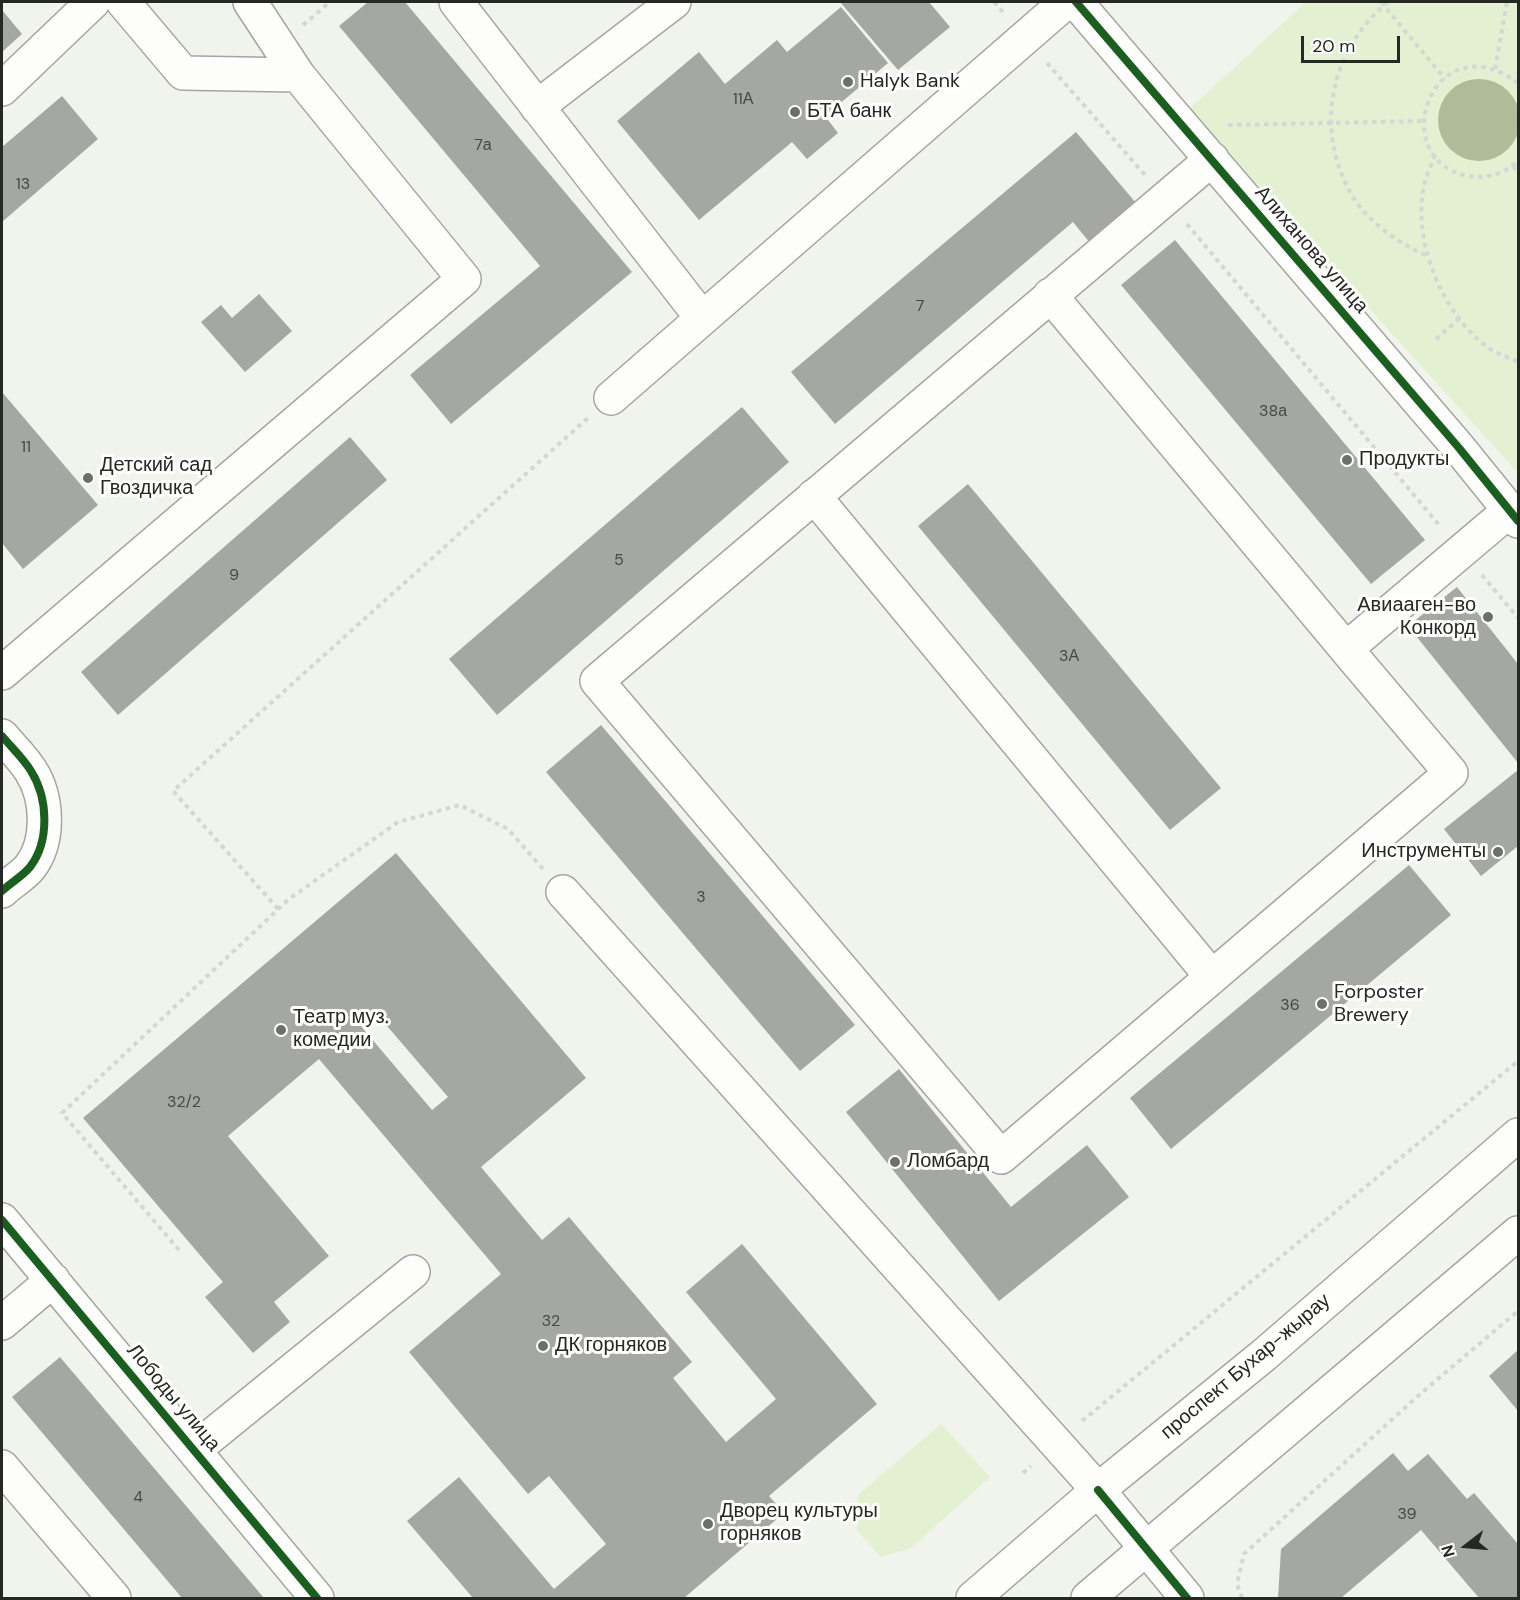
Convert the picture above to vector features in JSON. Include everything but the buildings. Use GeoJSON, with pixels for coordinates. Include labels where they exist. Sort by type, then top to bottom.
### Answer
{"type":"FeatureCollection","features":[{"type":"Feature","properties":{"kind":"street"},"geometry":{"type":"LineString","coordinates":[[2,89],[93,2]]}},
{"type":"Feature","properties":{"kind":"street"},"geometry":{"type":"LineString","coordinates":[[123,2],[183,73],[298,75]]}},
{"type":"Feature","properties":{"kind":"street"},"geometry":{"type":"LineString","coordinates":[[2,673],[464,279],[298,75],[250,2]]}},
{"type":"Feature","properties":{"kind":"street"},"geometry":{"type":"LineString","coordinates":[[456,2],[702,318]]}},
{"type":"Feature","properties":{"kind":"street"},"geometry":{"type":"LineString","coordinates":[[537,107],[674,2]]}},
{"type":"Feature","properties":{"kind":"street"},"geometry":{"type":"LineString","coordinates":[[611,398],[1066,2]]}},
{"type":"Feature","properties":{"kind":"street","name":"Алиханова улица"},"geometry":{"type":"LineString","coordinates":[[1076,2],[1459,448],[1514,516]]}},
{"type":"Feature","properties":{"kind":"street"},"geometry":{"type":"LineString","coordinates":[[1050,295],[1451,773],[1000,1157],[597,681],[813,496],[1050,295],[1212,159]]}},
{"type":"Feature","properties":{"kind":"street"},"geometry":{"type":"LineString","coordinates":[[813,496],[1212,977]]}},
{"type":"Feature","properties":{"kind":"street"},"geometry":{"type":"LineString","coordinates":[[1346,649],[1461,551],[1514,516]]}},
{"type":"Feature","properties":{"kind":"street"},"geometry":{"type":"LineString","coordinates":[[2,736],[31,771],[42,795],[44,822],[41,846],[30,868],[2,891]]}},
{"type":"Feature","properties":{"kind":"street"},"geometry":{"type":"LineString","coordinates":[[563,892],[1098,1490],[1187,1599]]}},
{"type":"Feature","properties":{"kind":"street","name":"проспект Бухар-жырау"},"geometry":{"type":"LineString","coordinates":[[973,1599],[1098,1490],[1264,1355],[1518,1135]]}},
{"type":"Feature","properties":{"kind":"street","name":"Лободы улица"},"geometry":{"type":"LineString","coordinates":[[2,1220],[317,1599]]}},
{"type":"Feature","properties":{"kind":"street"},"geometry":{"type":"LineString","coordinates":[[1088,1599],[1518,1233]]}},
{"type":"Feature","properties":{"kind":"street"},"geometry":{"type":"LineString","coordinates":[[194,1450],[413,1272]]}},
{"type":"Feature","properties":{"kind":"street"},"geometry":{"type":"LineString","coordinates":[[2,1323],[53,1280]]}},
{"type":"Feature","properties":{"kind":"street"},"geometry":{"type":"LineString","coordinates":[[2,1467],[114,1599]]}},
{"type":"Feature","properties":{"kind":"path"},"geometry":{"type":"LineString","coordinates":[[994,2],[1165,198],[1518,618]]}},
{"type":"Feature","properties":{"kind":"path"},"geometry":{"type":"LineString","coordinates":[[1388,2],[1382,3],[1345,54],[1332,100],[1334,148],[1351,193],[1382,229],[1405,245],[1427,256]]}},
{"type":"Feature","properties":{"kind":"path"},"geometry":{"type":"LineString","coordinates":[[1495,69],[1507,2]]}},
{"type":"Feature","properties":{"kind":"path"},"geometry":{"type":"LineString","coordinates":[[1382,3],[1444,79]]}},
{"type":"Feature","properties":{"kind":"path"},"geometry":{"type":"LineString","coordinates":[[1518,83],[1504,72],[1495,69],[1469,67],[1452,74],[1438,85],[1428,100],[1424,121],[1425,135],[1435,155],[1444,165],[1460,174],[1478,178],[1496,175],[1513,166],[1518,160]]}},
{"type":"Feature","properties":{"kind":"path"},"geometry":{"type":"LineString","coordinates":[[1228,125],[1424,121]]}},
{"type":"Feature","properties":{"kind":"path"},"geometry":{"type":"LineString","coordinates":[[1435,155],[1424,185],[1422,202],[1427,256],[1443,294],[1460,318],[1493,350],[1518,362]]}},
{"type":"Feature","properties":{"kind":"path"},"geometry":{"type":"LineString","coordinates":[[1513,166],[1518,173]]}},
{"type":"Feature","properties":{"kind":"path"},"geometry":{"type":"LineString","coordinates":[[1436,339],[1460,318]]}},
{"type":"Feature","properties":{"kind":"path"},"geometry":{"type":"LineString","coordinates":[[278,909],[173,791],[611,398]]}},
{"type":"Feature","properties":{"kind":"path"},"geometry":{"type":"LineString","coordinates":[[179,1250],[62,1113],[278,909],[398,822],[460,805],[508,829],[563,892]]}},
{"type":"Feature","properties":{"kind":"path"},"geometry":{"type":"LineString","coordinates":[[1023,1473],[1056,1443],[1518,1061]]}},
{"type":"Feature","properties":{"kind":"path"},"geometry":{"type":"LineString","coordinates":[[1242,1599],[1237,1584],[1244,1554],[1419,1395],[1518,1311]]}},
{"type":"Feature","properties":{"kind":"shaded area"},"geometry":{"type":"Polygon","coordinates":[[[1306,2],[1518,2],[1518,473],[1189,109],[1306,2]]]}},
{"type":"Feature","properties":{"kind":"shaded area"},"geometry":{"type":"Polygon","coordinates":[[[1479,79],[1495,82],[1508,91],[1517,104],[1520,120],[1517,136],[1508,149],[1495,158],[1479,161],[1463,158],[1450,149],[1441,136],[1438,120],[1441,104],[1450,91],[1463,82],[1479,79]]]}},
{"type":"Feature","properties":{"kind":"shaded area"},"geometry":{"type":"Polygon","coordinates":[[[941,1424],[990,1477],[911,1548],[881,1557],[857,1530],[858,1495],[941,1424]]]}},
{"type":"Feature","properties":{"kind":"cycle path"},"geometry":{"type":"LineString","coordinates":[[1076,2],[1459,448],[1518,521]]}},
{"type":"Feature","properties":{"kind":"cycle path"},"geometry":{"type":"LineString","coordinates":[[2,736],[31,771],[37,782],[44,819],[44,832],[36,857],[30,867],[2,891]]}},
{"type":"Feature","properties":{"kind":"cycle path"},"geometry":{"type":"LineString","coordinates":[[2,1220],[317,1598]]}},
{"type":"Feature","properties":{"kind":"cycle path"},"geometry":{"type":"LineString","coordinates":[[1098,1490],[1187,1598]]}},
{"type":"Feature","properties":{"kind":"place","name":"Halyk Bank"},"geometry":{"type":"Point","coordinates":[848,82]}},
{"type":"Feature","properties":{"kind":"place","name":"БТА банк"},"geometry":{"type":"Point","coordinates":[795,112]}},
{"type":"Feature","properties":{"kind":"place","name":"Продукты"},"geometry":{"type":"Point","coordinates":[1347,460]}},
{"type":"Feature","properties":{"kind":"place","name":"Детский сад Гвоздичка"},"geometry":{"type":"Point","coordinates":[88,478]}},
{"type":"Feature","properties":{"kind":"place","name":"Авиааген-во Конкорд"},"geometry":{"type":"Point","coordinates":[1488,617]}},
{"type":"Feature","properties":{"kind":"place","name":"Инструменты"},"geometry":{"type":"Point","coordinates":[1498,852]}},
{"type":"Feature","properties":{"kind":"place","name":"Forposter Brewery"},"geometry":{"type":"Point","coordinates":[1322,1004]}},
{"type":"Feature","properties":{"kind":"place","name":"Театр муз. комедии"},"geometry":{"type":"Point","coordinates":[281,1030]}},
{"type":"Feature","properties":{"kind":"place","name":"Ломбард"},"geometry":{"type":"Point","coordinates":[895,1162]}},
{"type":"Feature","properties":{"kind":"place","name":"ДК горняков"},"geometry":{"type":"Point","coordinates":[543,1346]}},
{"type":"Feature","properties":{"kind":"place","name":"Дворец культуры горняков"},"geometry":{"type":"Point","coordinates":[708,1524]}}]}
